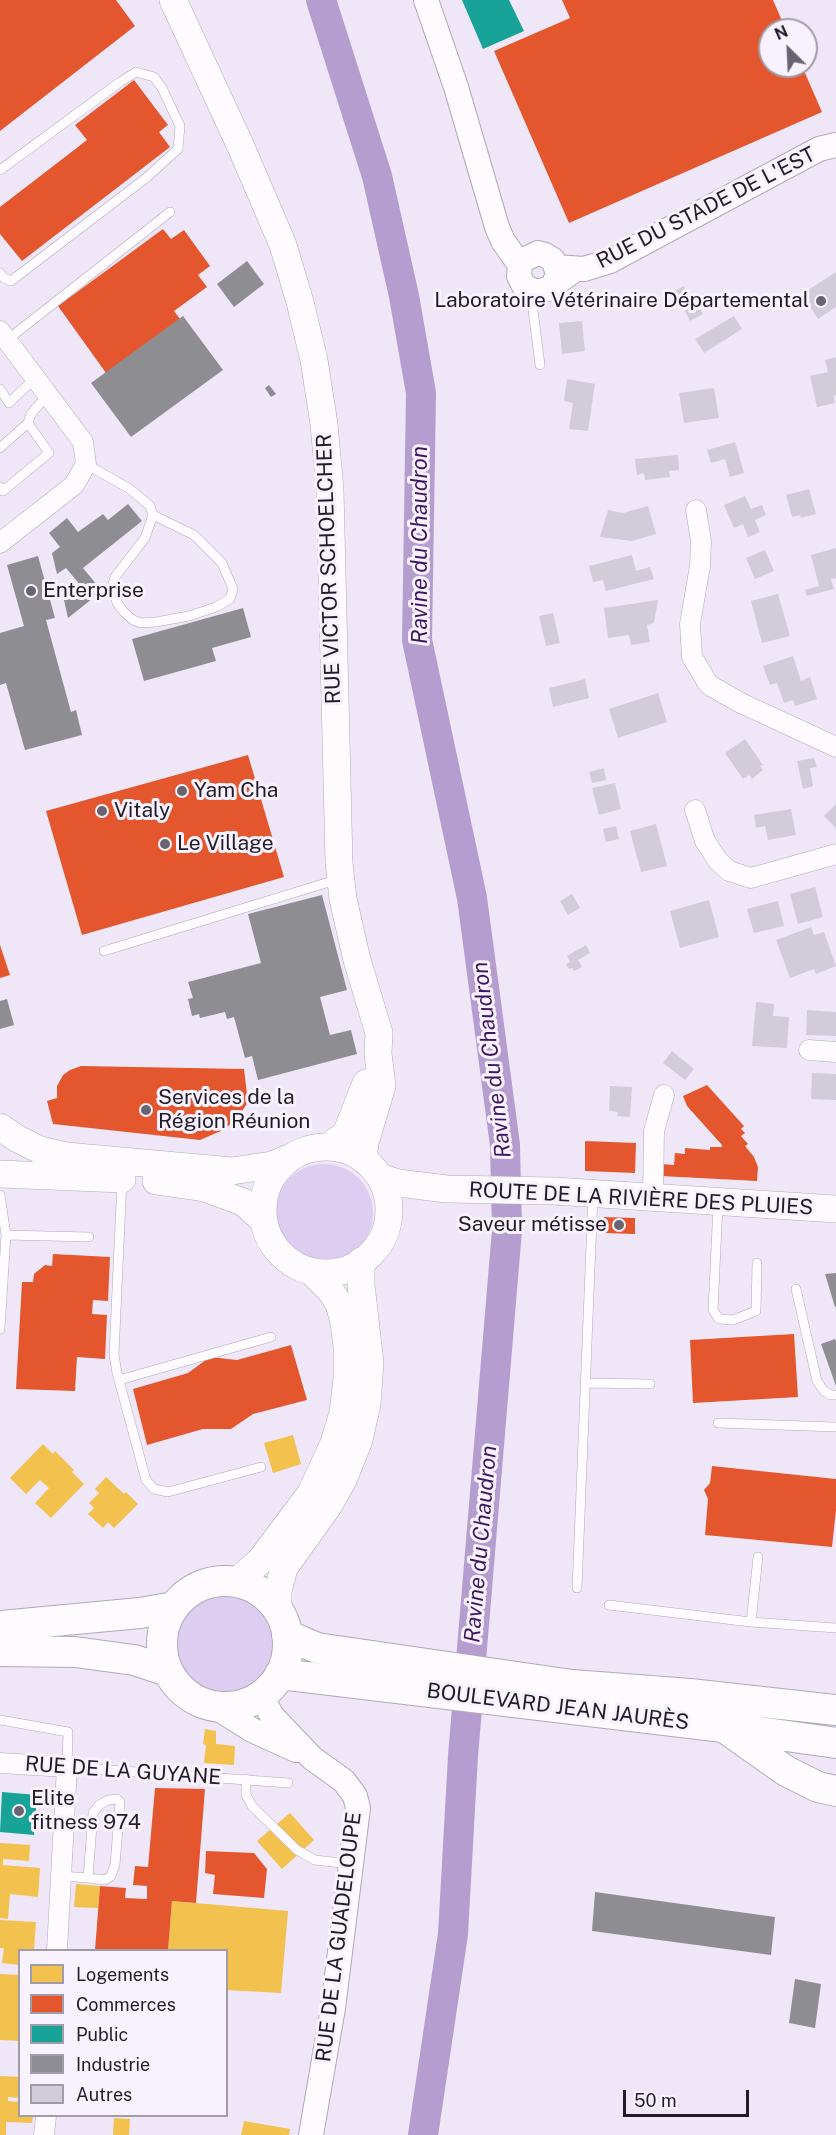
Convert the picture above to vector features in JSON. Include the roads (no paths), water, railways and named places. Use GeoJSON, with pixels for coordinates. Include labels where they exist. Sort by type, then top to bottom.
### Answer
{"type":"FeatureCollection","features":[{"type":"Feature","properties":{"kind":"main road","name":"RUE VICTOR SCHOELCHER"},"geometry":{"type":"LineString","coordinates":[[173,0],[241,147],[283,245],[314,360],[324,424],[330,490],[336,761],[343,899],[357,960],[379,1033],[378,1054],[382,1086],[365,1143],[372,1168]]}},
{"type":"Feature","properties":{"kind":"main road","name":"RUE VICTOR SCHOELCHER"},"geometry":{"type":"LineString","coordinates":[[328,1147],[346,1134],[378,1054]]}},
{"type":"Feature","properties":{"kind":"main road"},"geometry":{"type":"LineString","coordinates":[[0,1127],[40,1150],[66,1155],[232,1171],[272,1165],[308,1149],[328,1147],[346,1150],[372,1168],[387,1195],[389,1214],[385,1233],[374,1251],[361,1262],[340,1271],[311,1272]]}},
{"type":"Feature","properties":{"kind":"main road"},"geometry":{"type":"LineString","coordinates":[[0,1147],[45,1162],[123,1179]]}},
{"type":"Feature","properties":{"kind":"main road"},"geometry":{"type":"LineString","coordinates":[[236,1582],[260,1561],[311,1493],[334,1443],[343,1413],[347,1379],[347,1347],[339,1304],[331,1291],[311,1272],[289,1262],[277,1250],[268,1236],[263,1220],[264,1196],[274,1174],[290,1158]]}},
{"type":"Feature","properties":{"kind":"main road","name":"ROUTE DE LA RIVIÈRE DES PLUIES"},"geometry":{"type":"LineString","coordinates":[[372,1168],[398,1183],[447,1189],[554,1191],[836,1209]]}},
{"type":"Feature","properties":{"kind":"main road"},"geometry":{"type":"LineString","coordinates":[[0,1174],[123,1179],[205,1188],[243,1203],[263,1220]]}},
{"type":"Feature","properties":{"kind":"main road","name":"ROUTE DE LA RIVIÈRE DES PLUIES"},"geometry":{"type":"LineString","coordinates":[[389,1214],[407,1199],[447,1189]]}},
{"type":"Feature","properties":{"kind":"main road"},"geometry":{"type":"LineString","coordinates":[[283,1622],[267,1597],[253,1587],[236,1582],[218,1581],[202,1586],[187,1594],[174,1607],[164,1627],[162,1649],[168,1671],[186,1694],[200,1702],[214,1706],[232,1706],[249,1702],[272,1684],[287,1655],[283,1622],[278,1591],[282,1576],[290,1559],[343,1480],[359,1440],[367,1404],[370,1363],[361,1285],[361,1262]]}},
{"type":"Feature","properties":{"kind":"main road"},"geometry":{"type":"LineString","coordinates":[[0,1626],[140,1613],[174,1607]]}},
{"type":"Feature","properties":{"kind":"main road","name":"BOULEVARD JEAN JAURÈS"},"geometry":{"type":"LineString","coordinates":[[283,1622],[299,1641],[376,1671],[571,1697],[723,1727],[836,1743]]}},
{"type":"Feature","properties":{"kind":"main road"},"geometry":{"type":"LineString","coordinates":[[0,1651],[75,1652],[134,1660],[168,1671]]}},
{"type":"Feature","properties":{"kind":"main road","name":"BOULEVARD JEAN JAURÈS"},"geometry":{"type":"LineString","coordinates":[[272,1684],[376,1671]]}},
{"type":"Feature","properties":{"kind":"main road","name":"BOULEVARD JEAN JAURÈS"},"geometry":{"type":"LineString","coordinates":[[571,1697],[690,1694],[836,1710]]}},
{"type":"Feature","properties":{"kind":"main road"},"geometry":{"type":"LineString","coordinates":[[723,1727],[786,1772],[818,1787],[836,1791]]}},
{"type":"Feature","properties":{"kind":"street"},"geometry":{"type":"LineString","coordinates":[[426,0],[456,87],[497,228],[503,241],[521,257]]}},
{"type":"Feature","properties":{"kind":"street","name":"RUE DU STADE DE L'EST"},"geometry":{"type":"LineString","coordinates":[[555,278],[610,261],[819,149],[836,145]]}},
{"type":"Feature","properties":{"kind":"street"},"geometry":{"type":"LineString","coordinates":[[538,253],[545,255],[553,260],[555,278],[524,286],[519,276],[521,257],[538,253]]}},
{"type":"Feature","properties":{"kind":"street"},"geometry":{"type":"LineString","coordinates":[[0,543],[74,485],[86,464],[83,442],[3,336]]}},
{"type":"Feature","properties":{"kind":"street"},"geometry":{"type":"LineString","coordinates":[[696,510],[701,541],[700,566],[690,624],[692,657],[709,685],[836,747]]}},
{"type":"Feature","properties":{"kind":"street"},"geometry":{"type":"LineString","coordinates":[[695,810],[705,841],[718,861],[729,871],[751,878],[836,854]]}},
{"type":"Feature","properties":{"kind":"street"},"geometry":{"type":"LineString","coordinates":[[809,1050],[836,1052]]}},
{"type":"Feature","properties":{"kind":"street"},"geometry":{"type":"LineString","coordinates":[[653,1198],[654,1131],[664,1095]]}},
{"type":"Feature","properties":{"kind":"street","name":"RUE DE LA GUADELOUPE"},"geometry":{"type":"LineString","coordinates":[[272,1684],[266,1705],[272,1716],[312,1758]]}},
{"type":"Feature","properties":{"kind":"street","name":"RUE DE LA GUADELOUPE"},"geometry":{"type":"LineString","coordinates":[[214,1706],[252,1730],[312,1758],[344,1781],[355,1796],[358,1808],[333,2008],[311,2135]]}},
{"type":"Feature","properties":{"kind":"street","name":"RUE DE LA GUYANE"},"geometry":{"type":"LineString","coordinates":[[0,1763],[67,1767]]}},
{"type":"Feature","properties":{"kind":"street"},"geometry":{"type":"LineString","coordinates":[[57,1949],[67,1767]]}},
{"type":"Feature","properties":{"kind":"street"},"geometry":{"type":"LineString","coordinates":[[44,2135],[46,2117]]}},
{"type":"Feature","properties":{"kind":"lane"},"geometry":{"type":"LineString","coordinates":[[0,170],[136,72],[154,77],[162,88],[180,126],[177,149],[146,178],[11,281],[0,273]]}},
{"type":"Feature","properties":{"kind":"lane"},"geometry":{"type":"LineString","coordinates":[[3,336],[170,212]]}},
{"type":"Feature","properties":{"kind":"lane"},"geometry":{"type":"LineString","coordinates":[[540,365],[533,299],[555,278]]}},
{"type":"Feature","properties":{"kind":"lane"},"geometry":{"type":"LineString","coordinates":[[0,389],[9,403],[35,378]]}},
{"type":"Feature","properties":{"kind":"lane"},"geometry":{"type":"LineString","coordinates":[[0,448],[28,423],[31,414],[48,394]]}},
{"type":"Feature","properties":{"kind":"lane"},"geometry":{"type":"LineString","coordinates":[[0,487],[3,491],[49,453],[28,423]]}},
{"type":"Feature","properties":{"kind":"lane"},"geometry":{"type":"LineString","coordinates":[[86,464],[130,489],[150,506],[153,515],[146,538],[113,584],[117,603],[124,612],[133,620],[141,623],[156,622],[189,616],[216,607],[230,599],[233,588],[222,563],[194,535],[153,515]]}},
{"type":"Feature","properties":{"kind":"lane"},"geometry":{"type":"LineString","coordinates":[[104,951],[341,878]]}},
{"type":"Feature","properties":{"kind":"lane"},"geometry":{"type":"LineString","coordinates":[[123,1179],[114,1355],[118,1380],[146,1480],[154,1489],[168,1492],[261,1467]]}},
{"type":"Feature","properties":{"kind":"lane"},"geometry":{"type":"LineString","coordinates":[[577,1588],[593,1194]]}},
{"type":"Feature","properties":{"kind":"lane"},"geometry":{"type":"LineString","coordinates":[[0,1195],[6,1235],[0,1329]]}},
{"type":"Feature","properties":{"kind":"lane"},"geometry":{"type":"LineString","coordinates":[[718,1202],[713,1310],[719,1318],[733,1320],[756,1311],[757,1263]]}},
{"type":"Feature","properties":{"kind":"lane"},"geometry":{"type":"LineString","coordinates":[[6,1235],[89,1237]]}},
{"type":"Feature","properties":{"kind":"lane"},"geometry":{"type":"LineString","coordinates":[[796,1289],[817,1381],[824,1391],[836,1395]]}},
{"type":"Feature","properties":{"kind":"lane"},"geometry":{"type":"LineString","coordinates":[[118,1380],[271,1337]]}},
{"type":"Feature","properties":{"kind":"lane"},"geometry":{"type":"LineString","coordinates":[[585,1383],[650,1384]]}},
{"type":"Feature","properties":{"kind":"lane"},"geometry":{"type":"LineString","coordinates":[[718,1423],[836,1427]]}},
{"type":"Feature","properties":{"kind":"lane"},"geometry":{"type":"LineString","coordinates":[[751,1623],[758,1557]]}},
{"type":"Feature","properties":{"kind":"lane"},"geometry":{"type":"LineString","coordinates":[[609,1605],[751,1623],[836,1628]]}},
{"type":"Feature","properties":{"kind":"lane"},"geometry":{"type":"LineString","coordinates":[[0,1720],[68,1732],[67,1767]]}},
{"type":"Feature","properties":{"kind":"lane","name":"RUE DE LA GUYANE"},"geometry":{"type":"LineString","coordinates":[[67,1767],[288,1783]]}},
{"type":"Feature","properties":{"kind":"lane"},"geometry":{"type":"LineString","coordinates":[[246,1779],[246,1795],[252,1806],[297,1850],[315,1860],[352,1864]]}},
{"type":"Feature","properties":{"kind":"lane"},"geometry":{"type":"LineString","coordinates":[[62,1876],[105,1880],[111,1876],[115,1865],[120,1802],[117,1799],[108,1800],[99,1805],[93,1813],[88,1878]]}},
{"type":"Feature","properties":{"kind":"waterway","name":"Ravine du Chaudron"},"geometry":{"type":"LineString","coordinates":[[321,0],[377,176],[404,296],[421,393],[417,640],[472,898],[505,1145],[507,1230],[463,1756],[453,1934],[423,2135]]}},
{"type":"Feature","properties":{"kind":"place","name":"Laboratoire Vétérinaire Départemental"},"geometry":{"type":"Point","coordinates":[821,301]}},
{"type":"Feature","properties":{"kind":"place","name":"Enterprise"},"geometry":{"type":"Point","coordinates":[31,591]}},
{"type":"Feature","properties":{"kind":"place","name":"Yam Cha"},"geometry":{"type":"Point","coordinates":[182,791]}},
{"type":"Feature","properties":{"kind":"place","name":"Vitaly"},"geometry":{"type":"Point","coordinates":[102,811]}},
{"type":"Feature","properties":{"kind":"place","name":"Le Village"},"geometry":{"type":"Point","coordinates":[165,844]}},
{"type":"Feature","properties":{"kind":"place","name":"Services de la Région Réunion"},"geometry":{"type":"Point","coordinates":[146,1110]}},
{"type":"Feature","properties":{"kind":"place","name":"Saveur métisse"},"geometry":{"type":"Point","coordinates":[619,1225]}},
{"type":"Feature","properties":{"kind":"place","name":"Elite fitness 974"},"geometry":{"type":"Point","coordinates":[19,1811]}}]}
